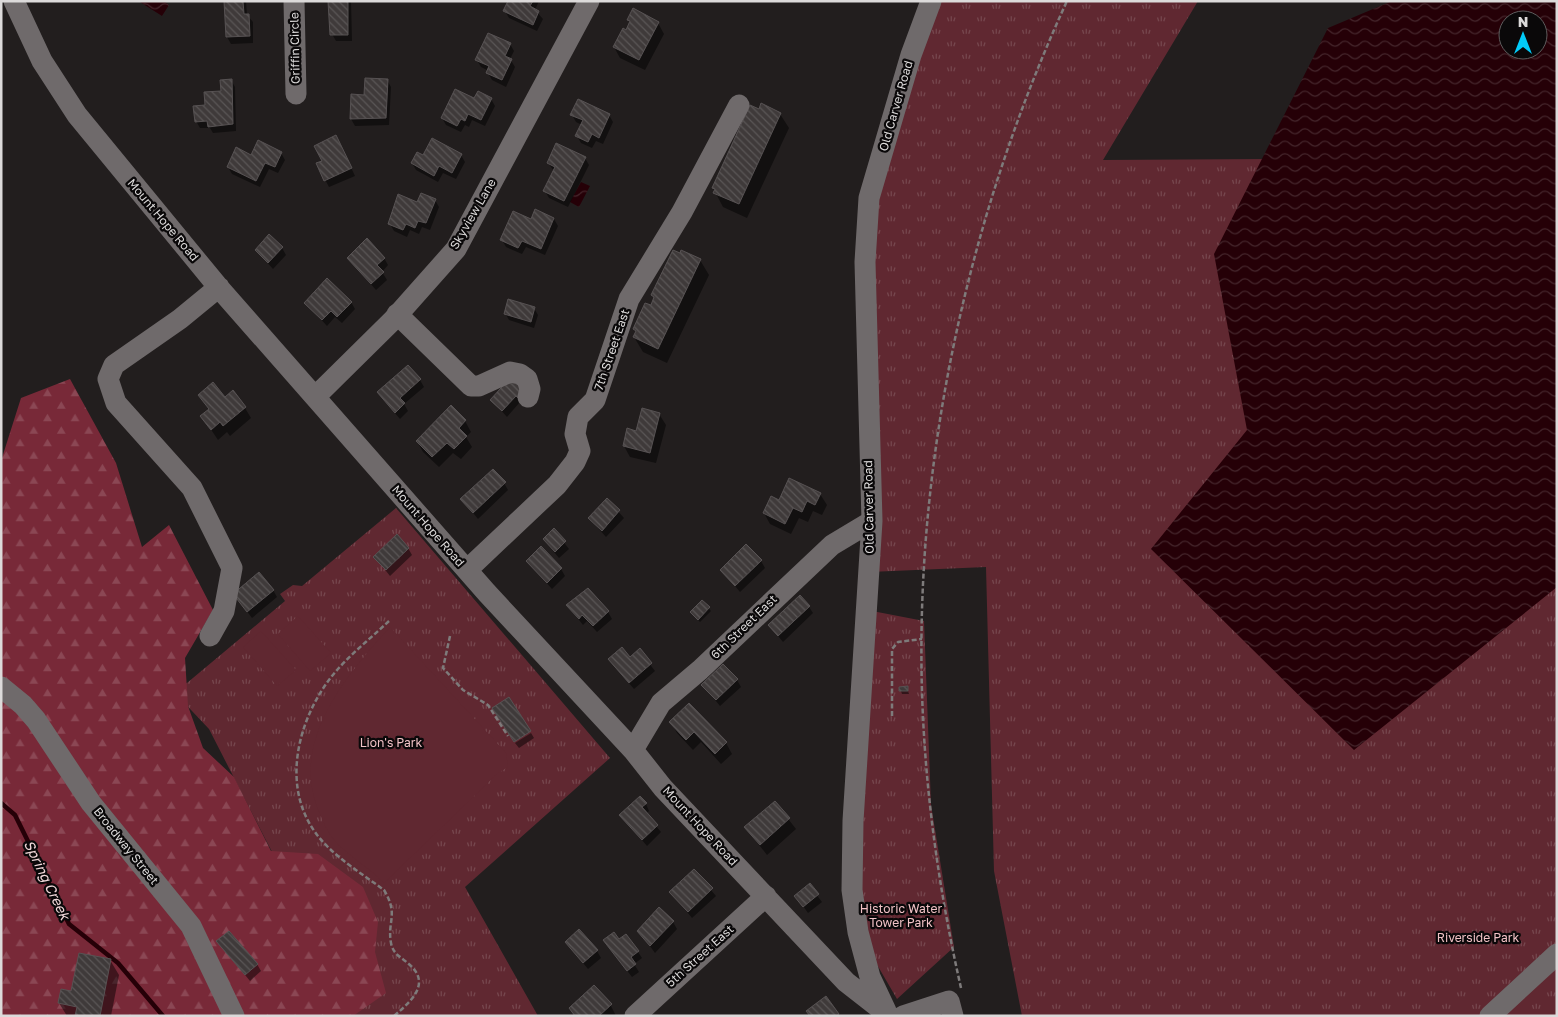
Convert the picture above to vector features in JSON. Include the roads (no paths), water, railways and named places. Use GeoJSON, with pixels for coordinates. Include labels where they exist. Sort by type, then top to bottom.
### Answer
{"type":"FeatureCollection","features":[{"type":"Feature","properties":{"kind":"street","name":"Mount Hope Road"},"geometry":{"type":"LineString","coordinates":[[14,1],[42,61],[77,115],[219,287],[467,570],[633,750],[663,788],[846,982],[911,1014]]}},
{"type":"Feature","properties":{"kind":"street","name":"Griffin Circle"},"geometry":{"type":"LineString","coordinates":[[294,1],[296,94]]}},
{"type":"Feature","properties":{"kind":"street","name":"Skyview Lane"},"geometry":{"type":"LineString","coordinates":[[315,397],[397,314],[456,249],[589,1]]}},
{"type":"Feature","properties":{"kind":"street","name":"Old Carver Road"},"geometry":{"type":"LineString","coordinates":[[911,1014],[870,977],[858,932],[852,890],[853,821],[872,521],[865,262],[869,198],[911,55],[931,1]]}},
{"type":"Feature","properties":{"kind":"street","name":"7th Street East"},"geometry":{"type":"LineString","coordinates":[[467,570],[556,485],[575,462],[580,451],[575,434],[578,417],[595,400],[629,300],[682,212],[739,105]]}},
{"type":"Feature","properties":{"kind":"street"},"geometry":{"type":"LineString","coordinates":[[210,636],[224,611],[232,568],[192,488],[116,403],[108,379],[114,365],[180,319],[219,287]]}},
{"type":"Feature","properties":{"kind":"street"},"geometry":{"type":"LineString","coordinates":[[397,314],[471,386],[479,386],[510,372],[515,372],[527,379],[530,389],[528,397]]}},
{"type":"Feature","properties":{"kind":"street","name":"6th Street East"},"geometry":{"type":"LineString","coordinates":[[633,750],[661,703],[700,670],[832,545],[872,521]]}},
{"type":"Feature","properties":{"kind":"street","name":"Broadway Street"},"geometry":{"type":"LineString","coordinates":[[1,687],[36,720],[91,804],[191,926],[234,1016]]}},
{"type":"Feature","properties":{"kind":"street","name":"5th Street East"},"geometry":{"type":"LineString","coordinates":[[635,1016],[766,896]]}},
{"type":"Feature","properties":{"kind":"street"},"geometry":{"type":"LineString","coordinates":[[1490,1016],[1557,954]]}},
{"type":"Feature","properties":{"kind":"street"},"geometry":{"type":"LineString","coordinates":[[911,1014],[949,1001],[953,1016]]}},
{"type":"Feature","properties":{"kind":"water"},"geometry":{"type":"Polygon","coordinates":[[[164,1],[169,5],[162,16],[140,2],[164,1]]]}},
{"type":"Feature","properties":{"kind":"water"},"geometry":{"type":"Polygon","coordinates":[[[1392,1],[1557,1],[1557,587],[1354,750],[1151,549],[1247,430],[1214,254],[1328,28],[1392,1]]]}},
{"type":"Feature","properties":{"kind":"water"},"geometry":{"type":"Polygon","coordinates":[[[581,182],[590,186],[579,207],[570,202],[581,182]]]}},
{"type":"Feature","properties":{"kind":"waterway","name":"Spring Creek"},"geometry":{"type":"LineString","coordinates":[[1,803],[15,815],[69,924],[118,963],[163,1016]]}},
{"type":"Feature","properties":{"kind":"park label","name":"Lion's Park"},"geometry":{"type":"Point","coordinates":[391,743]}},
{"type":"Feature","properties":{"kind":"park label","name":"Historic Water Tower Park"},"geometry":{"type":"Point","coordinates":[901,916]}},
{"type":"Feature","properties":{"kind":"park label","name":"Riverside Park"},"geometry":{"type":"Point","coordinates":[1478,938]}}]}
